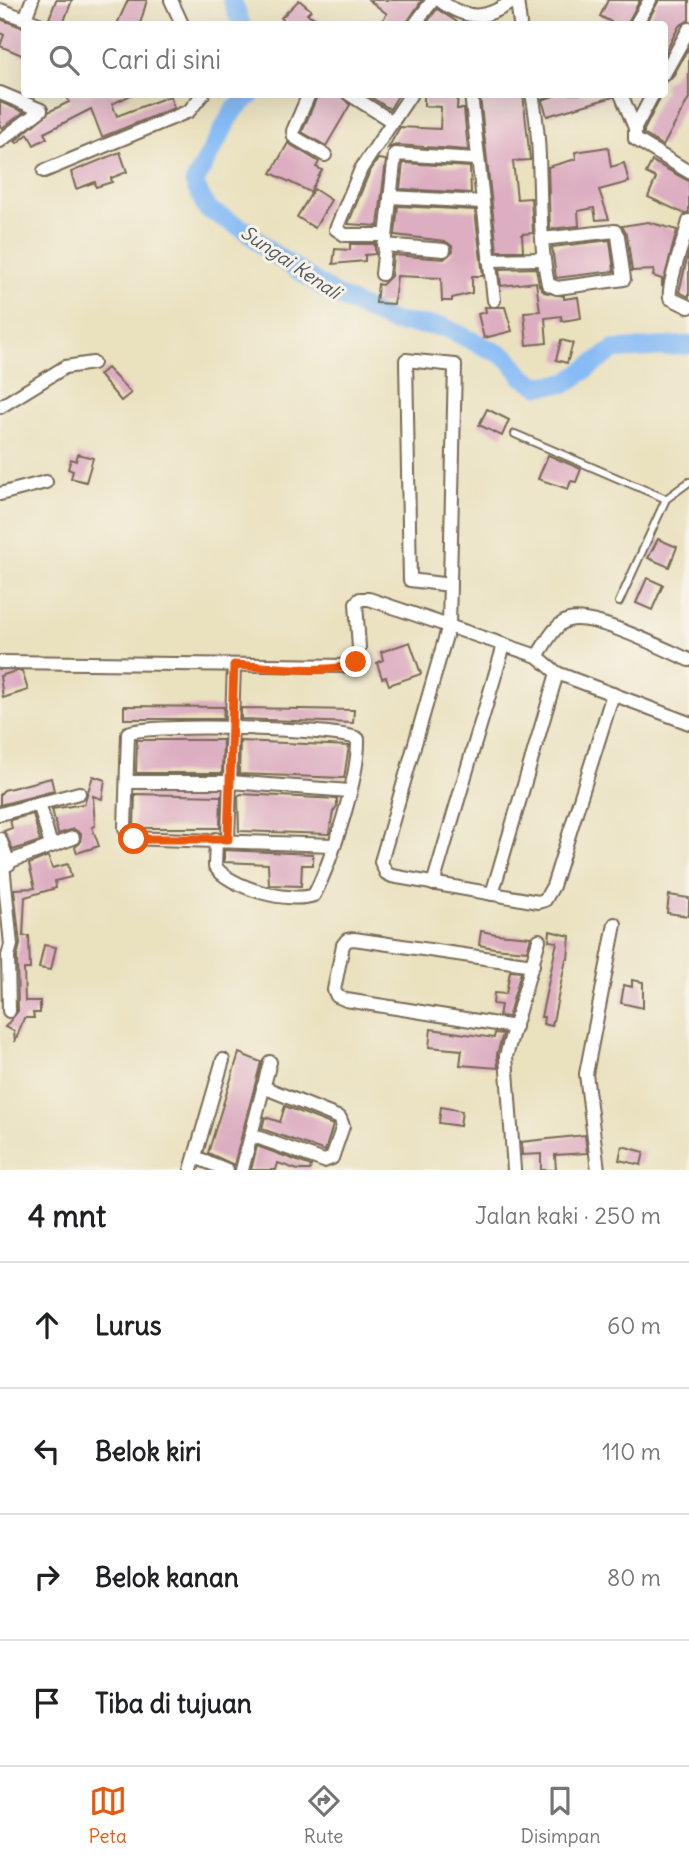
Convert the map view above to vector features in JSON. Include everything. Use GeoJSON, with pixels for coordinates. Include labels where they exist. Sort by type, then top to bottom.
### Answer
{"type":"FeatureCollection","features":[{"type":"Feature","properties":{"kind":"street"},"geometry":{"type":"LineString","coordinates":[[25,19],[32,0]]}},
{"type":"Feature","properties":{"kind":"street"},"geometry":{"type":"LineString","coordinates":[[171,0],[181,21]]}},
{"type":"Feature","properties":{"kind":"street"},"geometry":{"type":"LineString","coordinates":[[417,21],[433,0]]}},
{"type":"Feature","properties":{"kind":"street"},"geometry":{"type":"LineString","coordinates":[[439,0],[466,20],[495,14],[516,0],[520,21]]}},
{"type":"Feature","properties":{"kind":"street"},"geometry":{"type":"LineString","coordinates":[[638,21],[650,0]]}},
{"type":"Feature","properties":{"kind":"street"},"geometry":{"type":"LineString","coordinates":[[0,10],[31,21]]}},
{"type":"Feature","properties":{"kind":"street"},"geometry":{"type":"LineString","coordinates":[[668,67],[689,29]]}},
{"type":"Feature","properties":{"kind":"street"},"geometry":{"type":"LineString","coordinates":[[0,93],[41,110],[0,141]]}},
{"type":"Feature","properties":{"kind":"street"},"geometry":{"type":"LineString","coordinates":[[44,171],[189,111],[200,98]]}},
{"type":"Feature","properties":{"kind":"street"},"geometry":{"type":"LineString","coordinates":[[307,98],[293,131],[294,137],[325,155]]}},
{"type":"Feature","properties":{"kind":"street"},"geometry":{"type":"LineString","coordinates":[[355,98],[393,122]]}},
{"type":"Feature","properties":{"kind":"street"},"geometry":{"type":"LineString","coordinates":[[408,98],[361,169],[336,229],[345,236],[444,250]]}},
{"type":"Feature","properties":{"kind":"street"},"geometry":{"type":"LineString","coordinates":[[471,98],[476,159],[494,300]]}},
{"type":"Feature","properties":{"kind":"street"},"geometry":{"type":"LineString","coordinates":[[534,98],[538,124],[542,239],[543,259],[548,284],[552,287],[624,279],[615,231],[542,239]]}},
{"type":"Feature","properties":{"kind":"street"},"geometry":{"type":"LineString","coordinates":[[623,98],[635,128],[636,141],[689,172]]}},
{"type":"Feature","properties":{"kind":"street"},"geometry":{"type":"LineString","coordinates":[[635,128],[651,98]]}},
{"type":"Feature","properties":{"kind":"street"},"geometry":{"type":"LineString","coordinates":[[382,274],[392,157],[397,152],[476,159]]}},
{"type":"Feature","properties":{"kind":"street"},"geometry":{"type":"LineString","coordinates":[[390,197],[482,202]]}},
{"type":"Feature","properties":{"kind":"street"},"geometry":{"type":"LineString","coordinates":[[689,221],[668,289],[670,298],[689,307]]}},
{"type":"Feature","properties":{"kind":"street"},"geometry":{"type":"LineString","coordinates":[[489,260],[543,259]]}},
{"type":"Feature","properties":{"kind":"street"},"geometry":{"type":"LineString","coordinates":[[450,585],[410,580],[406,360],[455,365],[450,585],[449,625],[381,862],[386,873],[538,902],[548,896],[613,694]]}},
{"type":"Feature","properties":{"kind":"street"},"geometry":{"type":"LineString","coordinates":[[0,407],[65,367],[93,363]]}},
{"type":"Feature","properties":{"kind":"street"},"geometry":{"type":"LineString","coordinates":[[0,494],[46,482]]}},
{"type":"Feature","properties":{"kind":"street"},"geometry":{"type":"LineString","coordinates":[[0,662],[349,666],[356,662],[359,648],[356,603],[360,599],[449,625],[537,656],[557,673],[689,723]]}},
{"type":"Feature","properties":{"kind":"street"},"geometry":{"type":"LineString","coordinates":[[537,656],[555,631],[567,620],[584,619],[635,636],[689,660]]}},
{"type":"Feature","properties":{"kind":"street"},"geometry":{"type":"LineString","coordinates":[[433,884],[504,645]]}},
{"type":"Feature","properties":{"kind":"street"},"geometry":{"type":"LineString","coordinates":[[234,665],[232,727],[230,782],[222,839],[215,866],[265,894],[295,898],[314,895],[333,845],[349,791],[358,742],[356,737],[232,727],[131,730],[128,733],[125,828],[129,838],[222,839],[333,845]]}},
{"type":"Feature","properties":{"kind":"street"},"geometry":{"type":"LineString","coordinates":[[492,894],[557,673]]}},
{"type":"Feature","properties":{"kind":"street"},"geometry":{"type":"LineString","coordinates":[[127,782],[230,782],[349,791]]}},
{"type":"Feature","properties":{"kind":"street"},"geometry":{"type":"LineString","coordinates":[[0,814],[79,793]]}},
{"type":"Feature","properties":{"kind":"street"},"geometry":{"type":"LineString","coordinates":[[39,803],[51,846]]}},
{"type":"Feature","properties":{"kind":"street"},"geometry":{"type":"LineString","coordinates":[[4,864],[73,838]]}},
{"type":"Feature","properties":{"kind":"street"},"geometry":{"type":"LineString","coordinates":[[0,839],[11,945],[4,956],[9,1011]]}},
{"type":"Feature","properties":{"kind":"street"},"geometry":{"type":"LineString","coordinates":[[598,1170],[586,1074],[615,924]]}},
{"type":"Feature","properties":{"kind":"street"},"geometry":{"type":"LineString","coordinates":[[516,1027],[346,1000],[337,996],[334,990],[343,945],[347,940],[354,939],[533,965]]}},
{"type":"Feature","properties":{"kind":"street"},"geometry":{"type":"LineString","coordinates":[[514,1170],[506,1056],[539,940]]}},
{"type":"Feature","properties":{"kind":"street"},"geometry":{"type":"LineString","coordinates":[[223,1060],[193,1164],[228,1170]]}},
{"type":"Feature","properties":{"kind":"street"},"geometry":{"type":"LineString","coordinates":[[242,1170],[270,1062]]}},
{"type":"Feature","properties":{"kind":"street"},"geometry":{"type":"LineString","coordinates":[[251,1135],[324,1161],[332,1158],[343,1126],[340,1118],[263,1087]]}},
{"type":"Feature","properties":{"kind":"lane"},"geometry":{"type":"LineString","coordinates":[[515,434],[666,499]]}},
{"type":"Feature","properties":{"kind":"lane"},"geometry":{"type":"LineString","coordinates":[[619,602],[666,499],[689,482]]}},
{"type":"Feature","properties":{"kind":"building"},"geometry":{"type":"Polygon","coordinates":[[[56,0],[72,0],[64,21],[49,19],[56,0]]]}},
{"type":"Feature","properties":{"kind":"building"},"geometry":{"type":"Polygon","coordinates":[[[128,0],[147,0],[141,21],[118,21],[128,0]]]}},
{"type":"Feature","properties":{"kind":"building"},"geometry":{"type":"Polygon","coordinates":[[[299,0],[311,10],[307,14],[320,21],[285,21],[281,18],[299,0]]]}},
{"type":"Feature","properties":{"kind":"building"},"geometry":{"type":"Polygon","coordinates":[[[369,0],[422,0],[408,21],[381,21],[387,14],[369,0]]]}},
{"type":"Feature","properties":{"kind":"building"},"geometry":{"type":"Polygon","coordinates":[[[608,0],[640,0],[629,21],[609,21],[600,16],[608,0]]]}},
{"type":"Feature","properties":{"kind":"building"},"geometry":{"type":"Polygon","coordinates":[[[659,0],[689,0],[689,20],[679,26],[668,47],[668,21],[648,21],[659,0]]]}},
{"type":"Feature","properties":{"kind":"building"},"geometry":{"type":"Polygon","coordinates":[[[437,9],[455,21],[428,21],[437,9]]]}},
{"type":"Feature","properties":{"kind":"building"},"geometry":{"type":"Polygon","coordinates":[[[0,19],[21,27],[21,55],[0,46],[4,35],[0,33],[0,19]]]}},
{"type":"Feature","properties":{"kind":"building"},"geometry":{"type":"Polygon","coordinates":[[[689,47],[689,98],[663,146],[644,134],[644,130],[660,98],[668,98],[668,80],[689,47]]]}},
{"type":"Feature","properties":{"kind":"building"},"geometry":{"type":"Polygon","coordinates":[[[68,98],[125,98],[112,104],[117,116],[165,98],[171,98],[174,108],[102,137],[91,109],[44,133],[47,138],[34,145],[28,134],[17,143],[15,141],[50,111],[69,102],[68,98]]]}},
{"type":"Feature","properties":{"kind":"building"},"geometry":{"type":"Polygon","coordinates":[[[316,98],[344,98],[350,105],[326,146],[302,132],[316,98]]]}},
{"type":"Feature","properties":{"kind":"building"},"geometry":{"type":"Polygon","coordinates":[[[372,98],[397,98],[390,109],[372,98]]]}},
{"type":"Feature","properties":{"kind":"building"},"geometry":{"type":"Polygon","coordinates":[[[424,98],[458,98],[457,109],[464,109],[468,150],[396,145],[388,148],[400,127],[440,129],[441,107],[424,106],[424,98]]]}},
{"type":"Feature","properties":{"kind":"building"},"geometry":{"type":"Polygon","coordinates":[[[480,98],[523,98],[530,160],[513,161],[517,199],[531,198],[533,233],[522,234],[523,251],[497,251],[480,98]]]}},
{"type":"Feature","properties":{"kind":"building"},"geometry":{"type":"Polygon","coordinates":[[[548,98],[610,98],[547,116],[542,100],[548,98]]]}},
{"type":"Feature","properties":{"kind":"building"},"geometry":{"type":"Polygon","coordinates":[[[0,102],[24,112],[2,128],[0,126],[0,102]]]}},
{"type":"Feature","properties":{"kind":"building"},"geometry":{"type":"Polygon","coordinates":[[[288,143],[319,162],[316,167],[322,170],[310,192],[271,173],[288,143]]]}},
{"type":"Feature","properties":{"kind":"building"},"geometry":{"type":"Polygon","coordinates":[[[608,147],[611,167],[624,163],[629,182],[599,190],[609,219],[596,220],[594,208],[578,211],[579,226],[550,229],[548,167],[576,159],[575,152],[608,147]]]}},
{"type":"Feature","properties":{"kind":"building"},"geometry":{"type":"Polygon","coordinates":[[[120,152],[127,172],[111,178],[112,182],[96,187],[95,182],[76,189],[71,172],[120,152]]]}},
{"type":"Feature","properties":{"kind":"building"},"geometry":{"type":"Polygon","coordinates":[[[378,159],[386,160],[378,226],[348,224],[369,173],[378,159]]]}},
{"type":"Feature","properties":{"kind":"building"},"geometry":{"type":"Polygon","coordinates":[[[652,161],[689,181],[689,212],[685,214],[648,197],[656,178],[646,173],[652,161]]]}},
{"type":"Feature","properties":{"kind":"building"},"geometry":{"type":"Polygon","coordinates":[[[403,163],[470,167],[471,193],[400,189],[403,163]]]}},
{"type":"Feature","properties":{"kind":"building"},"geometry":{"type":"Polygon","coordinates":[[[314,189],[331,200],[315,228],[297,217],[314,189]]]}},
{"type":"Feature","properties":{"kind":"building"},"geometry":{"type":"Polygon","coordinates":[[[398,206],[475,210],[483,276],[472,276],[472,293],[452,298],[452,301],[442,301],[441,278],[397,276],[394,304],[376,303],[378,284],[382,285],[391,276],[393,255],[444,259],[453,251],[452,246],[445,241],[395,235],[398,206]]]}},
{"type":"Feature","properties":{"kind":"building"},"geometry":{"type":"Polygon","coordinates":[[[648,222],[677,230],[662,287],[662,279],[653,276],[654,270],[632,271],[627,235],[622,226],[648,222]]]}},
{"type":"Feature","properties":{"kind":"building"},"geometry":{"type":"Polygon","coordinates":[[[610,240],[614,271],[556,278],[552,247],[610,240]]]}},
{"type":"Feature","properties":{"kind":"building"},"geometry":{"type":"Polygon","coordinates":[[[350,244],[375,244],[375,254],[365,255],[365,261],[333,264],[335,249],[350,250],[350,244]]]}},
{"type":"Feature","properties":{"kind":"building"},"geometry":{"type":"Polygon","coordinates":[[[689,251],[689,297],[679,292],[689,251]]]}},
{"type":"Feature","properties":{"kind":"building"},"geometry":{"type":"Polygon","coordinates":[[[536,268],[539,285],[544,292],[564,296],[564,299],[578,297],[581,318],[562,321],[561,316],[545,318],[547,343],[527,345],[524,312],[540,311],[536,282],[501,286],[499,269],[536,268]]]}},
{"type":"Feature","properties":{"kind":"building"},"geometry":{"type":"Polygon","coordinates":[[[485,307],[505,307],[512,331],[484,338],[478,314],[486,312],[485,307]]]}},
{"type":"Feature","properties":{"kind":"building"},"geometry":{"type":"Polygon","coordinates":[[[561,340],[573,343],[567,363],[556,360],[561,340]]]}},
{"type":"Feature","properties":{"kind":"building"},"geometry":{"type":"Polygon","coordinates":[[[107,368],[131,393],[121,401],[99,375],[107,368]]]}},
{"type":"Feature","properties":{"kind":"building"},"geometry":{"type":"Polygon","coordinates":[[[487,409],[509,420],[502,436],[479,425],[487,409]]]}},
{"type":"Feature","properties":{"kind":"building"},"geometry":{"type":"Polygon","coordinates":[[[78,454],[93,458],[86,482],[71,478],[73,471],[68,469],[71,459],[76,461],[78,454]]]}},
{"type":"Feature","properties":{"kind":"building"},"geometry":{"type":"Polygon","coordinates":[[[548,455],[581,469],[576,482],[571,481],[568,489],[538,479],[548,455]]]}},
{"type":"Feature","properties":{"kind":"building"},"geometry":{"type":"Polygon","coordinates":[[[658,539],[677,547],[669,567],[648,558],[658,539]]]}},
{"type":"Feature","properties":{"kind":"building"},"geometry":{"type":"Polygon","coordinates":[[[647,578],[663,585],[652,610],[636,603],[647,578]]]}},
{"type":"Feature","properties":{"kind":"building"},"geometry":{"type":"Polygon","coordinates":[[[410,642],[421,674],[389,685],[386,677],[382,678],[377,663],[383,660],[381,652],[410,642]]]}},
{"type":"Feature","properties":{"kind":"building"},"geometry":{"type":"Polygon","coordinates":[[[22,671],[28,690],[3,698],[0,676],[22,671]]]}},
{"type":"Feature","properties":{"kind":"building"},"geometry":{"type":"Polygon","coordinates":[[[124,706],[224,707],[223,719],[124,719],[124,706]]]}},
{"type":"Feature","properties":{"kind":"building"},"geometry":{"type":"Polygon","coordinates":[[[241,708],[354,710],[353,723],[241,719],[241,708]]]}},
{"type":"Feature","properties":{"kind":"building"},"geometry":{"type":"Polygon","coordinates":[[[137,740],[223,740],[222,773],[136,773],[137,740]]]}},
{"type":"Feature","properties":{"kind":"building"},"geometry":{"type":"Polygon","coordinates":[[[240,741],[349,746],[344,778],[239,774],[240,741]]]}},
{"type":"Feature","properties":{"kind":"building"},"geometry":{"type":"Polygon","coordinates":[[[93,776],[105,780],[102,799],[93,796],[95,826],[92,827],[99,846],[77,853],[75,847],[80,843],[81,834],[74,829],[58,834],[52,809],[84,804],[93,776]]]}},
{"type":"Feature","properties":{"kind":"building"},"geometry":{"type":"Polygon","coordinates":[[[51,778],[54,791],[0,805],[0,794],[4,790],[51,778]]]}},
{"type":"Feature","properties":{"kind":"building"},"geometry":{"type":"Polygon","coordinates":[[[135,794],[221,796],[220,828],[134,828],[135,794]]]}},
{"type":"Feature","properties":{"kind":"building"},"geometry":{"type":"Polygon","coordinates":[[[238,796],[337,799],[337,806],[333,812],[329,834],[239,831],[238,796]]]}},
{"type":"Feature","properties":{"kind":"building"},"geometry":{"type":"Polygon","coordinates":[[[33,814],[40,841],[13,850],[4,831],[12,828],[10,820],[33,814]]]}},
{"type":"Feature","properties":{"kind":"building"},"geometry":{"type":"Polygon","coordinates":[[[224,850],[313,854],[313,865],[302,865],[301,886],[269,885],[268,864],[224,862],[224,850]]]}},
{"type":"Feature","properties":{"kind":"building"},"geometry":{"type":"Polygon","coordinates":[[[48,856],[52,868],[68,864],[71,877],[55,881],[56,888],[25,897],[23,936],[29,936],[30,969],[24,969],[25,1001],[40,1001],[40,1013],[33,1013],[34,1018],[24,1018],[15,1042],[14,1031],[5,1027],[18,1011],[17,957],[20,944],[14,889],[35,888],[29,864],[48,856]]]}},
{"type":"Feature","properties":{"kind":"building"},"geometry":{"type":"Polygon","coordinates":[[[669,895],[689,898],[689,916],[667,913],[669,895]]]}},
{"type":"Feature","properties":{"kind":"building"},"geometry":{"type":"Polygon","coordinates":[[[481,931],[531,937],[527,951],[494,948],[479,945],[481,931]]]}},
{"type":"Feature","properties":{"kind":"building"},"geometry":{"type":"Polygon","coordinates":[[[550,931],[570,936],[568,959],[552,1026],[543,1024],[544,1017],[541,1017],[557,942],[549,941],[550,931]]]}},
{"type":"Feature","properties":{"kind":"building"},"geometry":{"type":"Polygon","coordinates":[[[44,945],[56,947],[51,970],[39,968],[44,945]]]}},
{"type":"Feature","properties":{"kind":"building"},"geometry":{"type":"Polygon","coordinates":[[[510,971],[521,972],[508,1017],[499,1016],[501,1005],[493,1004],[494,993],[506,994],[510,971]]]}},
{"type":"Feature","properties":{"kind":"building"},"geometry":{"type":"Polygon","coordinates":[[[632,980],[643,982],[643,1008],[621,1003],[624,985],[632,987],[632,980]]]}},
{"type":"Feature","properties":{"kind":"building"},"geometry":{"type":"Polygon","coordinates":[[[431,1029],[494,1038],[495,1033],[503,1034],[497,1054],[498,1068],[460,1065],[462,1050],[429,1047],[431,1029]]]}},
{"type":"Feature","properties":{"kind":"building"},"geometry":{"type":"Polygon","coordinates":[[[239,1053],[261,1062],[234,1165],[208,1153],[239,1053]]]}},
{"type":"Feature","properties":{"kind":"building"},"geometry":{"type":"Polygon","coordinates":[[[285,1106],[333,1125],[325,1151],[262,1129],[265,1117],[280,1122],[285,1106]]]}},
{"type":"Feature","properties":{"kind":"building"},"geometry":{"type":"Polygon","coordinates":[[[441,1107],[462,1111],[460,1126],[439,1123],[441,1107]]]}},
{"type":"Feature","properties":{"kind":"building"},"geometry":{"type":"Polygon","coordinates":[[[585,1135],[587,1153],[555,1155],[556,1170],[541,1170],[541,1154],[522,1155],[521,1142],[585,1135]]]}},
{"type":"Feature","properties":{"kind":"building"},"geometry":{"type":"Polygon","coordinates":[[[257,1146],[311,1166],[310,1170],[298,1170],[278,1163],[276,1170],[251,1170],[257,1146]]]}},
{"type":"Feature","properties":{"kind":"building"},"geometry":{"type":"Polygon","coordinates":[[[622,1146],[644,1152],[641,1165],[619,1160],[622,1146]]]}},
{"type":"Feature","properties":{"kind":"waterway","name":"Sungai Kenali"},"geometry":{"type":"LineString","coordinates":[[232,0],[240,21]]}},
{"type":"Feature","properties":{"kind":"waterway","name":"Sungai Kenali"},"geometry":{"type":"LineString","coordinates":[[248,98],[233,111],[194,183],[207,209],[247,231],[269,251],[332,293],[392,322],[444,327],[508,358],[523,377],[539,386],[567,383],[613,350],[689,345]]}},
{"type":"Feature","properties":{"kind":"route"},"geometry":{"type":"LineString","coordinates":[[134,839],[228,839],[234,665],[333,668],[349,666],[356,662]]}}]}
